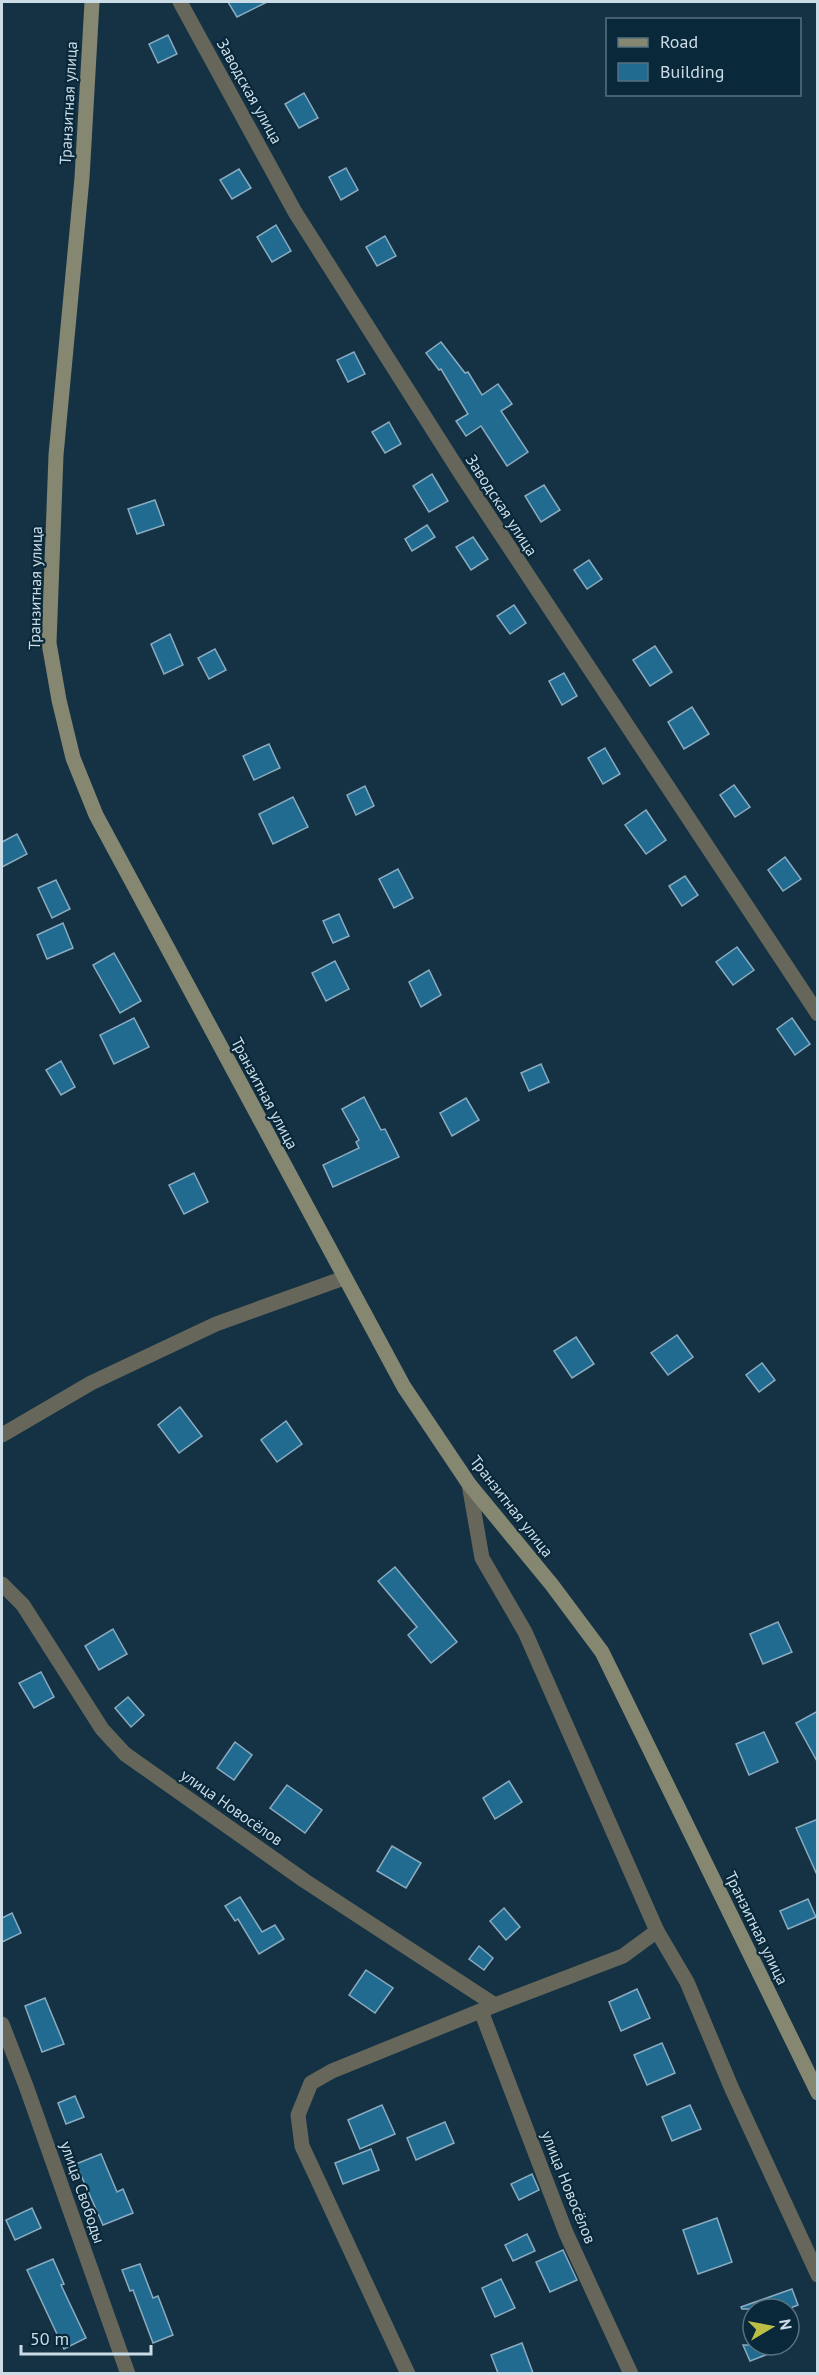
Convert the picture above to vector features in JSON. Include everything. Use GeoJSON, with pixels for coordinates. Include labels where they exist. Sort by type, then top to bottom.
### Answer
{"type":"FeatureCollection","features":[{"type":"Feature","properties":{"kind":"main road","name":"Транзитная улица"},"geometry":{"type":"LineString","coordinates":[[92,2],[82,178],[56,455],[49,643],[59,700],[73,758],[96,815],[404,1387],[469,1484],[552,1585],[602,1652],[818,2092]]}},
{"type":"Feature","properties":{"kind":"street","name":"Заводская улица"},"geometry":{"type":"LineString","coordinates":[[180,2],[308,232],[467,484],[818,1014]]}},
{"type":"Feature","properties":{"kind":"street"},"geometry":{"type":"LineString","coordinates":[[2,1435],[91,1383],[216,1324],[344,1278]]}},
{"type":"Feature","properties":{"kind":"street"},"geometry":{"type":"LineString","coordinates":[[469,1484],[482,1557],[525,1632],[657,1931],[687,1982],[732,2089],[818,2275]]}},
{"type":"Feature","properties":{"kind":"street","name":"улица Новосёлов"},"geometry":{"type":"LineString","coordinates":[[2,1584],[23,1605],[102,1730],[125,1754],[488,2008],[566,2233],[631,2373]]}},
{"type":"Feature","properties":{"kind":"street"},"geometry":{"type":"LineString","coordinates":[[408,2373],[302,2146],[298,2115],[311,2083],[332,2071],[623,1956],[657,1931]]}},
{"type":"Feature","properties":{"kind":"street","name":"улица Свободы"},"geometry":{"type":"LineString","coordinates":[[2,2024],[27,2086],[128,2373]]}},
{"type":"Feature","properties":{"kind":"building"},"geometry":{"type":"Polygon","coordinates":[[[228,2],[267,2],[237,17],[228,2]]]}},
{"type":"Feature","properties":{"kind":"building"},"geometry":{"type":"Polygon","coordinates":[[[168,35],[177,54],[158,63],[149,44],[168,35]]]}},
{"type":"Feature","properties":{"kind":"building"},"geometry":{"type":"Polygon","coordinates":[[[304,93],[318,118],[299,128],[285,104],[304,93]]]}},
{"type":"Feature","properties":{"kind":"building"},"geometry":{"type":"Polygon","coordinates":[[[346,168],[358,190],[341,200],[329,177],[346,168]]]}},
{"type":"Feature","properties":{"kind":"building"},"geometry":{"type":"Polygon","coordinates":[[[239,169],[251,188],[232,199],[220,180],[239,169]]]}},
{"type":"Feature","properties":{"kind":"building"},"geometry":{"type":"Polygon","coordinates":[[[276,225],[291,251],[272,262],[257,237],[276,225]]]}},
{"type":"Feature","properties":{"kind":"building"},"geometry":{"type":"Polygon","coordinates":[[[385,236],[396,256],[377,266],[366,247],[385,236]]]}},
{"type":"Feature","properties":{"kind":"building"},"geometry":{"type":"Polygon","coordinates":[[[441,342],[465,373],[468,372],[482,395],[498,384],[512,404],[501,411],[528,452],[507,466],[481,426],[466,436],[456,421],[468,414],[441,369],[439,370],[426,353],[441,342]]]}},
{"type":"Feature","properties":{"kind":"building"},"geometry":{"type":"Polygon","coordinates":[[[354,352],[365,374],[348,382],[337,360],[354,352]]]}},
{"type":"Feature","properties":{"kind":"building"},"geometry":{"type":"Polygon","coordinates":[[[389,422],[401,444],[385,453],[372,432],[389,422]]]}},
{"type":"Feature","properties":{"kind":"building"},"geometry":{"type":"Polygon","coordinates":[[[432,474],[448,501],[429,512],[413,486],[432,474]]]}},
{"type":"Feature","properties":{"kind":"building"},"geometry":{"type":"Polygon","coordinates":[[[544,485],[560,510],[541,522],[525,496],[544,485]]]}},
{"type":"Feature","properties":{"kind":"building"},"geometry":{"type":"Polygon","coordinates":[[[155,500],[164,525],[137,534],[128,509],[155,500]]]}},
{"type":"Feature","properties":{"kind":"building"},"geometry":{"type":"Polygon","coordinates":[[[427,525],[435,537],[412,551],[405,539],[427,525]]]}},
{"type":"Feature","properties":{"kind":"building"},"geometry":{"type":"Polygon","coordinates":[[[473,537],[488,559],[471,570],[456,547],[473,537]]]}},
{"type":"Feature","properties":{"kind":"building"},"geometry":{"type":"Polygon","coordinates":[[[589,560],[602,579],[587,589],[574,570],[589,560]]]}},
{"type":"Feature","properties":{"kind":"building"},"geometry":{"type":"Polygon","coordinates":[[[514,605],[526,623],[510,634],[497,616],[514,605]]]}},
{"type":"Feature","properties":{"kind":"building"},"geometry":{"type":"Polygon","coordinates":[[[170,634],[183,665],[164,674],[151,644],[170,634]]]}},
{"type":"Feature","properties":{"kind":"building"},"geometry":{"type":"Polygon","coordinates":[[[655,646],[672,672],[650,686],[633,660],[655,646]]]}},
{"type":"Feature","properties":{"kind":"building"},"geometry":{"type":"Polygon","coordinates":[[[215,649],[226,670],[209,679],[198,658],[215,649]]]}},
{"type":"Feature","properties":{"kind":"building"},"geometry":{"type":"Polygon","coordinates":[[[564,673],[577,696],[562,705],[549,681],[564,673]]]}},
{"type":"Feature","properties":{"kind":"building"},"geometry":{"type":"Polygon","coordinates":[[[692,707],[709,734],[684,749],[668,722],[692,707]]]}},
{"type":"Feature","properties":{"kind":"building"},"geometry":{"type":"Polygon","coordinates":[[[269,744],[280,768],[254,780],[243,756],[269,744]]]}},
{"type":"Feature","properties":{"kind":"building"},"geometry":{"type":"Polygon","coordinates":[[[605,748],[620,774],[603,784],[588,758],[605,748]]]}},
{"type":"Feature","properties":{"kind":"building"},"geometry":{"type":"Polygon","coordinates":[[[734,785],[750,807],[735,817],[720,795],[734,785]]]}},
{"type":"Feature","properties":{"kind":"building"},"geometry":{"type":"Polygon","coordinates":[[[365,786],[374,806],[356,815],[347,795],[365,786]]]}},
{"type":"Feature","properties":{"kind":"building"},"geometry":{"type":"Polygon","coordinates":[[[293,797],[308,827],[273,844],[259,814],[293,797]]]}},
{"type":"Feature","properties":{"kind":"building"},"geometry":{"type":"Polygon","coordinates":[[[646,810],[666,840],[646,854],[625,825],[646,810]]]}},
{"type":"Feature","properties":{"kind":"building"},"geometry":{"type":"Polygon","coordinates":[[[17,834],[27,854],[2,867],[2,842],[17,834]]]}},
{"type":"Feature","properties":{"kind":"building"},"geometry":{"type":"Polygon","coordinates":[[[785,857],[801,879],[783,891],[768,870],[785,857]]]}},
{"type":"Feature","properties":{"kind":"building"},"geometry":{"type":"Polygon","coordinates":[[[398,869],[413,898],[394,908],[379,879],[398,869]]]}},
{"type":"Feature","properties":{"kind":"building"},"geometry":{"type":"Polygon","coordinates":[[[685,876],[698,895],[682,906],[669,886],[685,876]]]}},
{"type":"Feature","properties":{"kind":"building"},"geometry":{"type":"Polygon","coordinates":[[[56,880],[70,909],[52,918],[38,888],[56,880]]]}},
{"type":"Feature","properties":{"kind":"building"},"geometry":{"type":"Polygon","coordinates":[[[339,914],[349,936],[333,943],[323,921],[339,914]]]}},
{"type":"Feature","properties":{"kind":"building"},"geometry":{"type":"Polygon","coordinates":[[[63,923],[73,948],[47,959],[37,935],[63,923]]]}},
{"type":"Feature","properties":{"kind":"building"},"geometry":{"type":"Polygon","coordinates":[[[737,947],[754,970],[733,985],[716,962],[737,947]]]}},
{"type":"Feature","properties":{"kind":"building"},"geometry":{"type":"Polygon","coordinates":[[[114,953],[141,1001],[120,1013],[93,965],[114,953]]]}},
{"type":"Feature","properties":{"kind":"building"},"geometry":{"type":"Polygon","coordinates":[[[335,961],[349,989],[326,1001],[312,973],[335,961]]]}},
{"type":"Feature","properties":{"kind":"building"},"geometry":{"type":"Polygon","coordinates":[[[429,970],[441,995],[421,1007],[409,982],[429,970]]]}},
{"type":"Feature","properties":{"kind":"building"},"geometry":{"type":"Polygon","coordinates":[[[134,1018],[149,1047],[114,1064],[100,1035],[134,1018]]]}},
{"type":"Feature","properties":{"kind":"building"},"geometry":{"type":"Polygon","coordinates":[[[792,1018],[810,1044],[795,1055],[777,1029],[792,1018]]]}},
{"type":"Feature","properties":{"kind":"building"},"geometry":{"type":"Polygon","coordinates":[[[61,1061],[75,1087],[61,1095],[46,1070],[61,1061]]]}},
{"type":"Feature","properties":{"kind":"building"},"geometry":{"type":"Polygon","coordinates":[[[541,1064],[549,1082],[529,1091],[521,1073],[541,1064]]]}},
{"type":"Feature","properties":{"kind":"building"},"geometry":{"type":"Polygon","coordinates":[[[364,1097],[381,1130],[385,1129],[399,1157],[333,1187],[323,1165],[359,1148],[356,1142],[359,1140],[342,1109],[364,1097]]]}},
{"type":"Feature","properties":{"kind":"building"},"geometry":{"type":"Polygon","coordinates":[[[466,1098],[479,1120],[452,1136],[440,1113],[466,1098]]]}},
{"type":"Feature","properties":{"kind":"building"},"geometry":{"type":"Polygon","coordinates":[[[194,1173],[208,1202],[184,1214],[169,1185],[194,1173]]]}},
{"type":"Feature","properties":{"kind":"building"},"geometry":{"type":"Polygon","coordinates":[[[677,1335],[693,1357],[668,1375],[651,1353],[677,1335]]]}},
{"type":"Feature","properties":{"kind":"building"},"geometry":{"type":"Polygon","coordinates":[[[576,1337],[594,1364],[572,1378],[554,1351],[576,1337]]]}},
{"type":"Feature","properties":{"kind":"building"},"geometry":{"type":"Polygon","coordinates":[[[762,1363],[775,1380],[759,1392],[746,1375],[762,1363]]]}},
{"type":"Feature","properties":{"kind":"building"},"geometry":{"type":"Polygon","coordinates":[[[180,1407],[202,1436],[179,1453],[158,1425],[180,1407]]]}},
{"type":"Feature","properties":{"kind":"building"},"geometry":{"type":"Polygon","coordinates":[[[286,1421],[302,1444],[277,1462],[261,1440],[286,1421]]]}},
{"type":"Feature","properties":{"kind":"building"},"geometry":{"type":"Polygon","coordinates":[[[395,1567],[457,1642],[431,1663],[408,1635],[417,1627],[378,1581],[395,1567]]]}},
{"type":"Feature","properties":{"kind":"building"},"geometry":{"type":"Polygon","coordinates":[[[778,1622],[792,1652],[763,1664],[750,1634],[778,1622]]]}},
{"type":"Feature","properties":{"kind":"building"},"geometry":{"type":"Polygon","coordinates":[[[113,1629],[127,1654],[99,1670],[85,1646],[113,1629]]]}},
{"type":"Feature","properties":{"kind":"building"},"geometry":{"type":"Polygon","coordinates":[[[41,1672],[54,1697],[34,1708],[19,1683],[41,1672]]]}},
{"type":"Feature","properties":{"kind":"building"},"geometry":{"type":"Polygon","coordinates":[[[128,1697],[144,1715],[131,1727],[115,1708],[128,1697]]]}},
{"type":"Feature","properties":{"kind":"building"},"geometry":{"type":"Polygon","coordinates":[[[818,1711],[818,1763],[796,1723],[818,1711]]]}},
{"type":"Feature","properties":{"kind":"building"},"geometry":{"type":"Polygon","coordinates":[[[764,1732],[778,1762],[749,1775],[736,1744],[764,1732]]]}},
{"type":"Feature","properties":{"kind":"building"},"geometry":{"type":"Polygon","coordinates":[[[235,1742],[252,1755],[234,1780],[217,1768],[235,1742]]]}},
{"type":"Feature","properties":{"kind":"building"},"geometry":{"type":"Polygon","coordinates":[[[509,1781],[522,1802],[495,1819],[483,1798],[509,1781]]]}},
{"type":"Feature","properties":{"kind":"building"},"geometry":{"type":"Polygon","coordinates":[[[287,1785],[322,1810],[305,1833],[270,1808],[287,1785]]]}},
{"type":"Feature","properties":{"kind":"building"},"geometry":{"type":"Polygon","coordinates":[[[818,1819],[818,1877],[796,1828],[818,1819]]]}},
{"type":"Feature","properties":{"kind":"building"},"geometry":{"type":"Polygon","coordinates":[[[392,1846],[421,1863],[406,1888],[377,1871],[392,1846]]]}},
{"type":"Feature","properties":{"kind":"building"},"geometry":{"type":"Polygon","coordinates":[[[240,1897],[262,1932],[275,1925],[284,1939],[259,1954],[238,1919],[235,1921],[225,1906],[240,1897]]]}},
{"type":"Feature","properties":{"kind":"building"},"geometry":{"type":"Polygon","coordinates":[[[808,1899],[816,1917],[788,1929],[780,1911],[808,1899]]]}},
{"type":"Feature","properties":{"kind":"building"},"geometry":{"type":"Polygon","coordinates":[[[504,1908],[520,1927],[506,1940],[490,1921],[504,1908]]]}},
{"type":"Feature","properties":{"kind":"building"},"geometry":{"type":"Polygon","coordinates":[[[12,1913],[21,1933],[2,1942],[2,1918],[12,1913]]]}},
{"type":"Feature","properties":{"kind":"building"},"geometry":{"type":"Polygon","coordinates":[[[479,1946],[493,1958],[484,1970],[469,1959],[479,1946]]]}},
{"type":"Feature","properties":{"kind":"building"},"geometry":{"type":"Polygon","coordinates":[[[366,1970],[393,1988],[375,2013],[349,1995],[366,1970]]]}},
{"type":"Feature","properties":{"kind":"building"},"geometry":{"type":"Polygon","coordinates":[[[637,1989],[650,2018],[621,2031],[609,2002],[637,1989]]]}},
{"type":"Feature","properties":{"kind":"building"},"geometry":{"type":"Polygon","coordinates":[[[45,1998],[64,2044],[42,2052],[25,2006],[45,1998]]]}},
{"type":"Feature","properties":{"kind":"building"},"geometry":{"type":"Polygon","coordinates":[[[662,2043],[675,2073],[647,2085],[634,2055],[662,2043]]]}},
{"type":"Feature","properties":{"kind":"building"},"geometry":{"type":"Polygon","coordinates":[[[75,2096],[84,2117],[66,2124],[58,2103],[75,2096]]]}},
{"type":"Feature","properties":{"kind":"building"},"geometry":{"type":"Polygon","coordinates":[[[382,2105],[395,2134],[360,2149],[348,2120],[382,2105]]]}},
{"type":"Feature","properties":{"kind":"building"},"geometry":{"type":"Polygon","coordinates":[[[690,2105],[701,2129],[672,2141],[662,2117],[690,2105]]]}},
{"type":"Feature","properties":{"kind":"building"},"geometry":{"type":"Polygon","coordinates":[[[445,2122],[454,2143],[416,2160],[407,2138],[445,2122]]]}},
{"type":"Feature","properties":{"kind":"building"},"geometry":{"type":"Polygon","coordinates":[[[371,2149],[379,2170],[343,2184],[335,2163],[371,2149]]]}},
{"type":"Feature","properties":{"kind":"building"},"geometry":{"type":"Polygon","coordinates":[[[101,2154],[117,2192],[123,2189],[133,2213],[103,2225],[76,2164],[101,2154]]]}},
{"type":"Feature","properties":{"kind":"building"},"geometry":{"type":"Polygon","coordinates":[[[532,2174],[539,2190],[519,2200],[511,2184],[532,2174]]]}},
{"type":"Feature","properties":{"kind":"building"},"geometry":{"type":"Polygon","coordinates":[[[32,2208],[41,2228],[15,2240],[6,2220],[32,2208]]]}},
{"type":"Feature","properties":{"kind":"building"},"geometry":{"type":"Polygon","coordinates":[[[717,2218],[732,2262],[698,2274],[683,2230],[717,2218]]]}},
{"type":"Feature","properties":{"kind":"building"},"geometry":{"type":"Polygon","coordinates":[[[527,2234],[535,2251],[513,2261],[505,2245],[527,2234]]]}},
{"type":"Feature","properties":{"kind":"building"},"geometry":{"type":"Polygon","coordinates":[[[563,2250],[577,2280],[550,2292],[536,2262],[563,2250]]]}},
{"type":"Feature","properties":{"kind":"building"},"geometry":{"type":"Polygon","coordinates":[[[53,2259],[64,2284],[61,2285],[86,2338],[64,2349],[27,2270],[53,2259]]]}},
{"type":"Feature","properties":{"kind":"building"},"geometry":{"type":"Polygon","coordinates":[[[140,2264],[153,2298],[158,2296],[173,2335],[153,2343],[133,2290],[130,2291],[122,2270],[140,2264]]]}},
{"type":"Feature","properties":{"kind":"building"},"geometry":{"type":"Polygon","coordinates":[[[501,2279],[515,2308],[495,2317],[482,2288],[501,2279]]]}},
{"type":"Feature","properties":{"kind":"building"},"geometry":{"type":"Polygon","coordinates":[[[792,2289],[795,2297],[769,2297],[792,2289]]]}},
{"type":"Feature","properties":{"kind":"building"},"geometry":{"type":"Polygon","coordinates":[[[522,2343],[533,2373],[498,2373],[491,2355],[522,2343]]]}},
{"type":"Feature","properties":{"kind":"building"},"geometry":{"type":"Polygon","coordinates":[[[748,2357],[760,2357],[750,2361],[748,2357]]]}}]}
